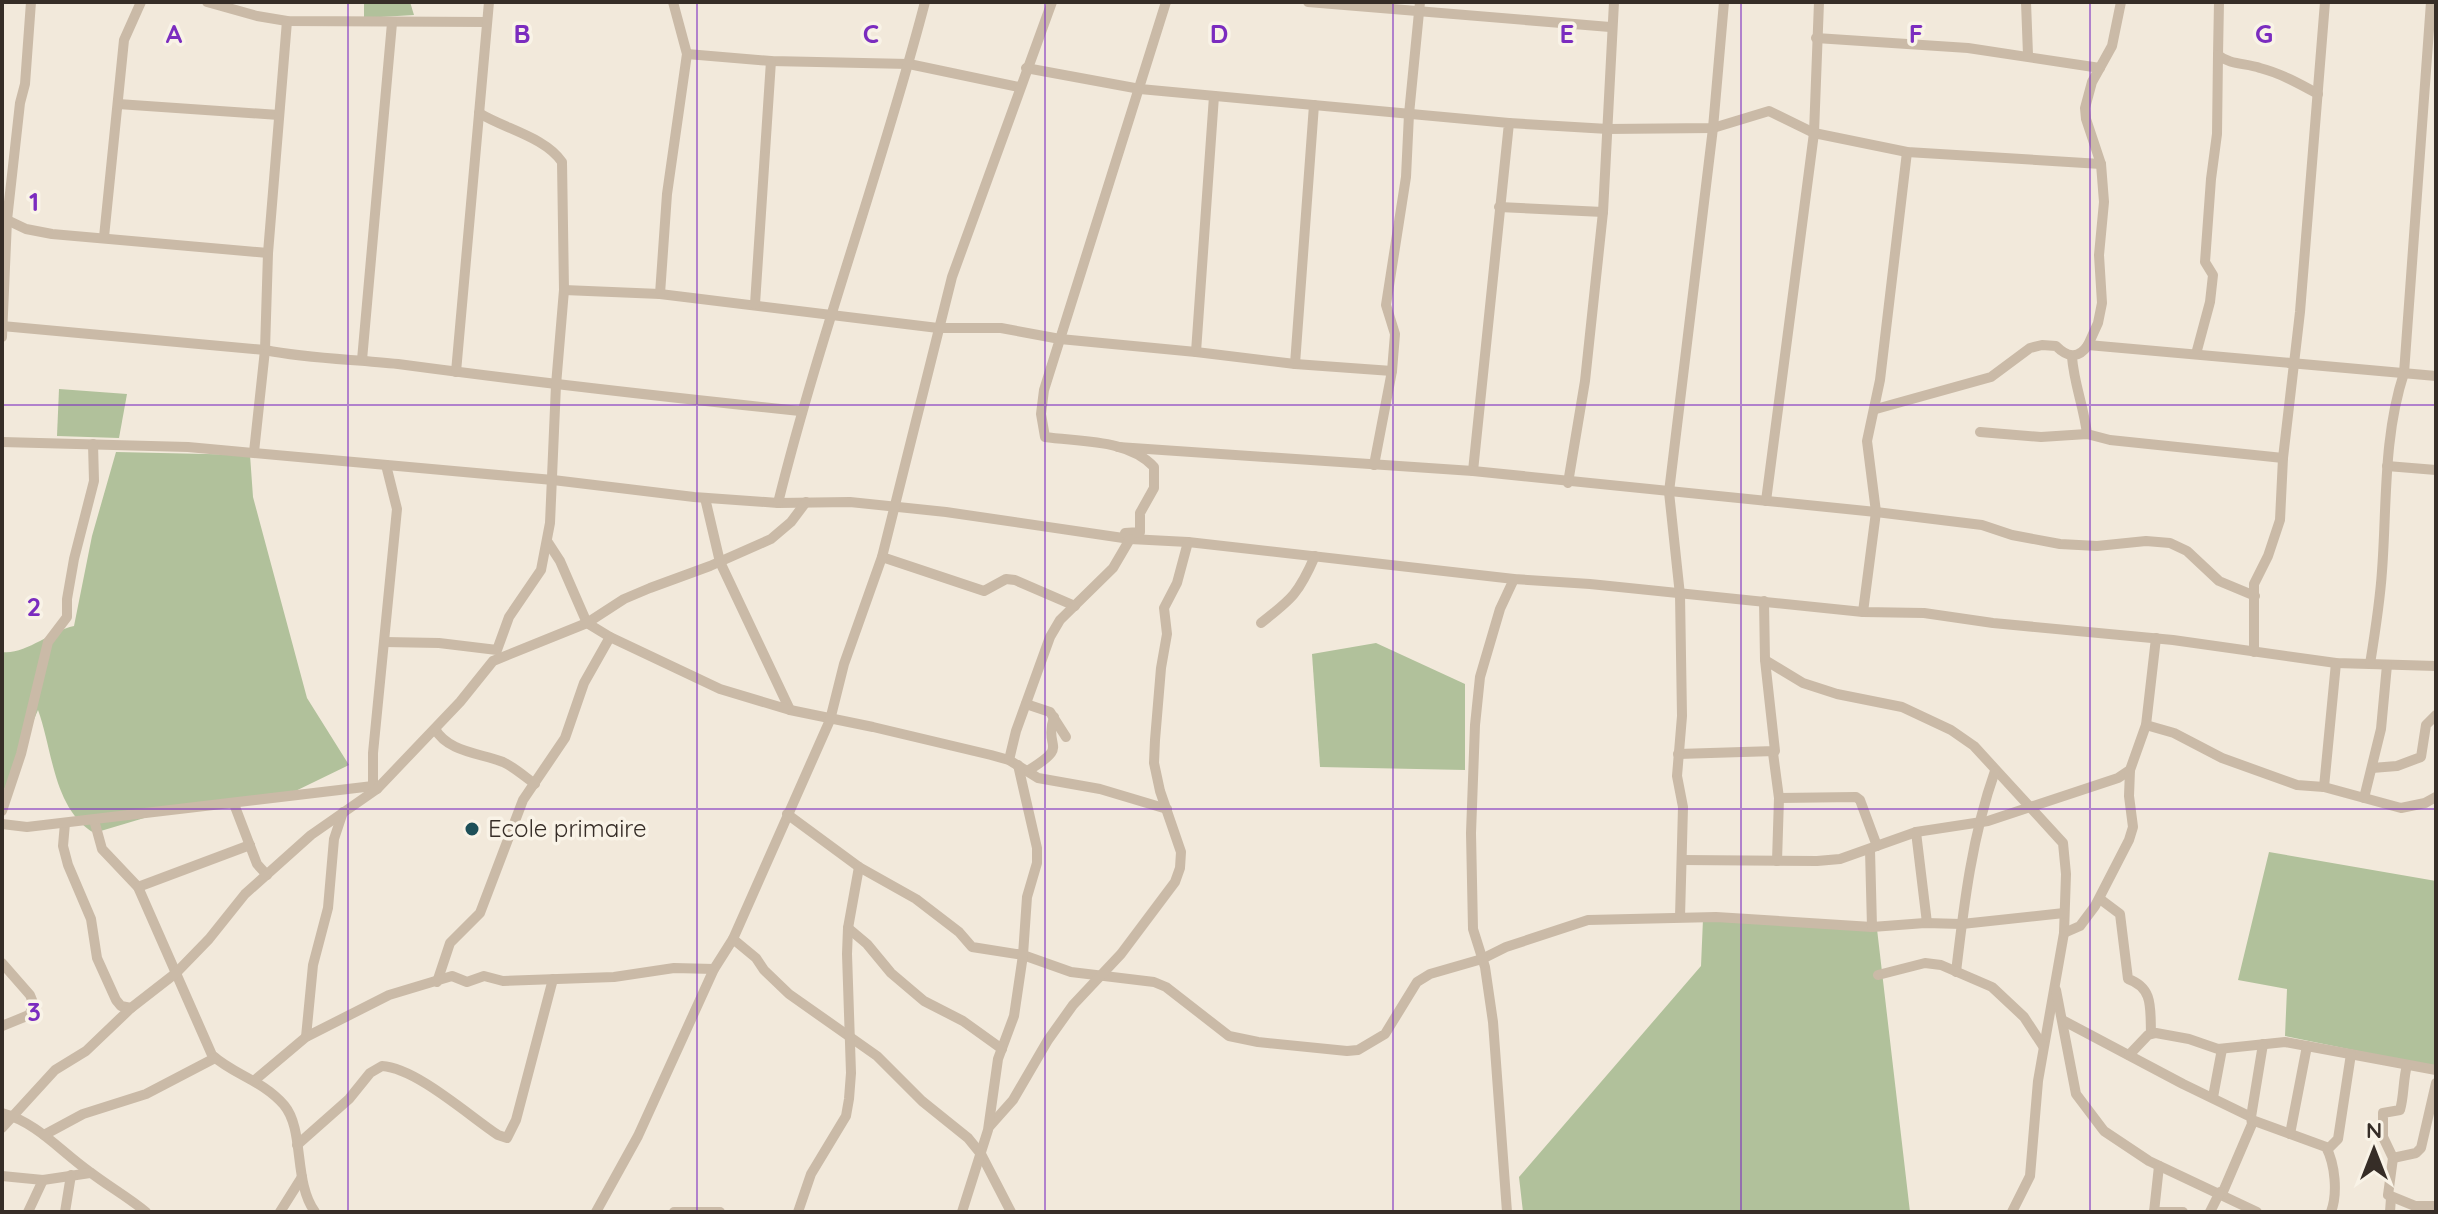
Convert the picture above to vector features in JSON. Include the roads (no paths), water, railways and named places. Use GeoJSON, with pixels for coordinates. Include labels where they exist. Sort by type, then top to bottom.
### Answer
{"type":"FeatureCollection","features":[{"type":"Feature","properties":{"kind":"street"},"geometry":{"type":"LineString","coordinates":[[2,337],[7,220],[20,103],[25,84],[31,2]]}},
{"type":"Feature","properties":{"kind":"street"},"geometry":{"type":"LineString","coordinates":[[104,237],[124,40],[141,2]]}},
{"type":"Feature","properties":{"kind":"street"},"geometry":{"type":"LineString","coordinates":[[207,2],[287,21],[487,22]]}},
{"type":"Feature","properties":{"kind":"street"},"geometry":{"type":"LineString","coordinates":[[456,372],[489,2]]}},
{"type":"Feature","properties":{"kind":"street"},"geometry":{"type":"LineString","coordinates":[[660,294],[667,194],[687,54],[673,2]]}},
{"type":"Feature","properties":{"kind":"street"},"geometry":{"type":"LineString","coordinates":[[778,503],[800,411],[909,64],[925,2]]}},
{"type":"Feature","properties":{"kind":"street"},"geometry":{"type":"LineString","coordinates":[[596,1212],[638,1136],[714,969],[733,939],[830,720],[844,664],[882,557],[952,277],[1052,2]]}},
{"type":"Feature","properties":{"kind":"street"},"geometry":{"type":"LineString","coordinates":[[1166,2],[1044,390],[1041,414],[1045,437],[1118,447],[1473,471],[1876,512],[1982,525],[2012,535],[2060,544],[2170,543],[2187,551],[2219,581],[2255,596]]}},
{"type":"Feature","properties":{"kind":"street"},"geometry":{"type":"LineString","coordinates":[[1308,2],[1419,7],[1610,27]]}},
{"type":"Feature","properties":{"kind":"street"},"geometry":{"type":"LineString","coordinates":[[1568,483],[1585,381],[1603,212],[1610,27],[1614,2]]}},
{"type":"Feature","properties":{"kind":"street"},"geometry":{"type":"LineString","coordinates":[[1680,917],[1683,807],[1677,776],[1682,716],[1680,595],[1669,492],[1713,128],[1724,2]]}},
{"type":"Feature","properties":{"kind":"street"},"geometry":{"type":"LineString","coordinates":[[1766,501],[1814,133],[1819,2]]}},
{"type":"Feature","properties":{"kind":"street"},"geometry":{"type":"LineString","coordinates":[[2026,2],[2028,55]]}},
{"type":"Feature","properties":{"kind":"street"},"geometry":{"type":"LineString","coordinates":[[1876,409],[1991,377],[2030,348],[2056,346],[2072,357],[2083,353],[2088,345],[2098,323],[2102,303],[2099,266],[2104,202],[2101,164],[2085,108],[2092,82],[2112,46],[2121,2]]}},
{"type":"Feature","properties":{"kind":"street"},"geometry":{"type":"LineString","coordinates":[[2196,354],[2210,302],[2213,275],[2205,262],[2217,134],[2219,2]]}},
{"type":"Feature","properties":{"kind":"street"},"geometry":{"type":"LineString","coordinates":[[2254,652],[2256,575],[2268,556],[2280,520],[2325,2]]}},
{"type":"Feature","properties":{"kind":"street"},"geometry":{"type":"LineString","coordinates":[[2370,664],[2382,575],[2387,466],[2396,398],[2404,373],[2431,88],[2431,2]]}},
{"type":"Feature","properties":{"kind":"street"},"geometry":{"type":"LineString","coordinates":[[1374,465],[1392,371],[1395,334],[1386,305],[1406,177],[1419,7]]}},
{"type":"Feature","properties":{"kind":"street"},"geometry":{"type":"LineString","coordinates":[[254,452],[265,350],[268,253],[287,21]]}},
{"type":"Feature","properties":{"kind":"street"},"geometry":{"type":"LineString","coordinates":[[362,360],[392,23]]}},
{"type":"Feature","properties":{"kind":"street"},"geometry":{"type":"LineString","coordinates":[[1816,38],[1968,48],[2100,68]]}},
{"type":"Feature","properties":{"kind":"street"},"geometry":{"type":"LineString","coordinates":[[687,54],[771,61],[909,64],[1019,87]]}},
{"type":"Feature","properties":{"kind":"street"},"geometry":{"type":"LineString","coordinates":[[2218,55],[2228,61],[2261,68],[2318,94]]}},
{"type":"Feature","properties":{"kind":"street"},"geometry":{"type":"LineString","coordinates":[[755,304],[771,61]]}},
{"type":"Feature","properties":{"kind":"street"},"geometry":{"type":"LineString","coordinates":[[1026,68],[1140,89],[1509,123],[1608,129],[1713,128],[1769,111],[1814,133],[1907,152],[2101,164]]}},
{"type":"Feature","properties":{"kind":"street"},"geometry":{"type":"LineString","coordinates":[[1196,352],[1214,96]]}},
{"type":"Feature","properties":{"kind":"street"},"geometry":{"type":"LineString","coordinates":[[118,104],[279,115]]}},
{"type":"Feature","properties":{"kind":"street"},"geometry":{"type":"LineString","coordinates":[[1295,364],[1314,105]]}},
{"type":"Feature","properties":{"kind":"street"},"geometry":{"type":"LineString","coordinates":[[2,1128],[55,1070],[86,1051],[131,1008],[176,973],[209,939],[245,894],[311,835],[375,787],[435,729],[495,655],[509,617],[541,570],[553,480],[556,385],[564,290],[562,162],[557,154],[546,147],[479,113]]}},
{"type":"Feature","properties":{"kind":"street"},"geometry":{"type":"LineString","coordinates":[[1473,471],[1509,123]]}},
{"type":"Feature","properties":{"kind":"street"},"geometry":{"type":"LineString","coordinates":[[1863,612],[1876,512],[1867,441],[1876,409],[1907,152]]}},
{"type":"Feature","properties":{"kind":"street"},"geometry":{"type":"LineString","coordinates":[[1499,207],[1603,212]]}},
{"type":"Feature","properties":{"kind":"street"},"geometry":{"type":"LineString","coordinates":[[7,220],[26,229],[52,234],[268,253]]}},
{"type":"Feature","properties":{"kind":"street"},"geometry":{"type":"LineString","coordinates":[[564,290],[660,294],[938,328],[1001,328],[1060,339],[1392,371]]}},
{"type":"Feature","properties":{"kind":"street"},"geometry":{"type":"LineString","coordinates":[[2,327],[362,360],[800,411]]}},
{"type":"Feature","properties":{"kind":"street"},"geometry":{"type":"LineString","coordinates":[[2088,345],[2436,376]]}},
{"type":"Feature","properties":{"kind":"street"},"geometry":{"type":"LineString","coordinates":[[2072,357],[2074,381],[2082,398],[2087,434]]}},
{"type":"Feature","properties":{"kind":"street"},"geometry":{"type":"LineString","coordinates":[[1980,432],[2041,437],[2087,434],[2110,440],[2283,458]]}},
{"type":"Feature","properties":{"kind":"street"},"geometry":{"type":"LineString","coordinates":[[2,442],[188,447],[553,480],[705,498],[778,503],[850,502],[1130,539],[1188,542],[1514,579],[1863,612],[1924,613],[1993,623],[2156,638],[2336,663],[2436,666]]}},
{"type":"Feature","properties":{"kind":"street"},"geometry":{"type":"LineString","coordinates":[[2,811],[21,754],[48,642],[67,617],[74,559],[94,481],[93,444]]}},
{"type":"Feature","properties":{"kind":"street"},"geometry":{"type":"LineString","coordinates":[[1105,534],[1140,532],[1140,513],[1154,488],[1154,467],[1136,452],[1118,447]]}},
{"type":"Feature","properties":{"kind":"street"},"geometry":{"type":"LineString","coordinates":[[375,787],[373,753],[397,509],[386,465]]}},
{"type":"Feature","properties":{"kind":"street"},"geometry":{"type":"LineString","coordinates":[[2387,466],[2436,470]]}},
{"type":"Feature","properties":{"kind":"street"},"geometry":{"type":"LineString","coordinates":[[705,498],[720,562],[790,710]]}},
{"type":"Feature","properties":{"kind":"street"},"geometry":{"type":"LineString","coordinates":[[385,642],[439,643],[495,655],[587,623],[624,599],[771,539],[791,522],[806,502]]}},
{"type":"Feature","properties":{"kind":"street"},"geometry":{"type":"LineString","coordinates":[[962,1212],[989,1127],[996,1070],[1014,1016],[1027,897],[1037,863],[1037,848],[1018,765],[1026,704],[1050,637],[1060,620],[1113,568],[1130,539]]}},
{"type":"Feature","properties":{"kind":"street"},"geometry":{"type":"LineString","coordinates":[[547,541],[560,561],[587,623],[720,689],[790,710],[873,727],[1018,765],[1038,778],[1100,789],[1167,809]]}},
{"type":"Feature","properties":{"kind":"street"},"geometry":{"type":"LineString","coordinates":[[989,1127],[1013,1100],[1056,1028],[1097,976],[1121,954],[1175,882],[1180,868],[1181,852],[1154,763],[1161,668],[1167,634],[1164,608],[1177,583],[1188,542]]}},
{"type":"Feature","properties":{"kind":"street"},"geometry":{"type":"LineString","coordinates":[[1261,623],[1293,598],[1315,556]]}},
{"type":"Feature","properties":{"kind":"street"},"geometry":{"type":"LineString","coordinates":[[882,557],[984,591],[1006,579],[1015,580],[1075,606]]}},
{"type":"Feature","properties":{"kind":"street"},"geometry":{"type":"LineString","coordinates":[[1507,1212],[1493,1022],[1471,908],[1471,833],[1477,696],[1489,640],[1514,579]]}},
{"type":"Feature","properties":{"kind":"street"},"geometry":{"type":"LineString","coordinates":[[1764,601],[1765,660],[1779,798],[1777,861]]}},
{"type":"Feature","properties":{"kind":"street"},"geometry":{"type":"LineString","coordinates":[[437,982],[450,943],[480,913],[523,800],[565,738],[584,683],[610,637]]}},
{"type":"Feature","properties":{"kind":"street"},"geometry":{"type":"LineString","coordinates":[[2064,933],[2080,926],[2100,899],[2129,840],[2133,827],[2130,770],[2146,725],[2156,638]]}},
{"type":"Feature","properties":{"kind":"street"},"geometry":{"type":"LineString","coordinates":[[1765,660],[1803,683],[1837,694],[1902,707],[1951,730],[1974,746],[2063,843],[2066,874],[2064,933],[2043,1046],[2030,1176],[2012,1212]]}},
{"type":"Feature","properties":{"kind":"street"},"geometry":{"type":"LineString","coordinates":[[2324,787],[2336,663]]}},
{"type":"Feature","properties":{"kind":"street"},"geometry":{"type":"LineString","coordinates":[[2364,798],[2381,729],[2387,665]]}},
{"type":"Feature","properties":{"kind":"street"},"geometry":{"type":"LineString","coordinates":[[1026,704],[1050,712],[1066,737]]}},
{"type":"Feature","properties":{"kind":"street"},"geometry":{"type":"LineString","coordinates":[[2372,768],[2397,766],[2421,757],[2426,725],[2436,715]]}},
{"type":"Feature","properties":{"kind":"street"},"geometry":{"type":"LineString","coordinates":[[1018,765],[1049,758],[1055,745],[1050,729],[1054,717]]}},
{"type":"Feature","properties":{"kind":"street"},"geometry":{"type":"LineString","coordinates":[[2146,725],[2174,733],[2222,758],[2297,785],[2324,787],[2401,808],[2425,803],[2436,797]]}},
{"type":"Feature","properties":{"kind":"street"},"geometry":{"type":"LineString","coordinates":[[435,729],[440,737],[461,749],[505,763],[535,784]]}},
{"type":"Feature","properties":{"kind":"street"},"geometry":{"type":"LineString","coordinates":[[1678,754],[1773,753]]}},
{"type":"Feature","properties":{"kind":"street"},"geometry":{"type":"LineString","coordinates":[[1682,860],[1840,859],[1916,832],[1978,823],[2118,778],[2130,770]]}},
{"type":"Feature","properties":{"kind":"street"},"geometry":{"type":"LineString","coordinates":[[1956,972],[1978,823],[1995,771]]}},
{"type":"Feature","properties":{"kind":"street"},"geometry":{"type":"LineString","coordinates":[[2,824],[27,827],[375,787]]}},
{"type":"Feature","properties":{"kind":"street"},"geometry":{"type":"LineString","coordinates":[[1779,798],[1856,797],[1860,800],[1874,848],[1872,927]]}},
{"type":"Feature","properties":{"kind":"street"},"geometry":{"type":"LineString","coordinates":[[234,804],[257,864],[267,875]]}},
{"type":"Feature","properties":{"kind":"street"},"geometry":{"type":"LineString","coordinates":[[306,1037],[311,977],[328,908],[334,839],[343,812]]}},
{"type":"Feature","properties":{"kind":"street"},"geometry":{"type":"LineString","coordinates":[[787,814],[859,867],[916,899],[959,932],[972,947],[1023,955],[1059,969],[1154,982],[1166,987],[1218,1030],[1239,1039],[1347,1051],[1370,1044],[1385,1034],[1422,978],[1588,920],[1680,917],[1872,927],[1962,924],[2064,913]]}},
{"type":"Feature","properties":{"kind":"street"},"geometry":{"type":"LineString","coordinates":[[94,820],[102,849],[138,887],[215,1058],[255,1080],[285,1107],[292,1121],[304,1194],[315,1212]]}},
{"type":"Feature","properties":{"kind":"street"},"geometry":{"type":"LineString","coordinates":[[65,823],[63,846],[94,928],[97,958],[116,1000],[121,1006],[131,1008]]}},
{"type":"Feature","properties":{"kind":"street"},"geometry":{"type":"LineString","coordinates":[[1916,832],[1927,923]]}},
{"type":"Feature","properties":{"kind":"street"},"geometry":{"type":"LineString","coordinates":[[138,887],[250,845]]}},
{"type":"Feature","properties":{"kind":"street"},"geometry":{"type":"LineString","coordinates":[[798,1212],[811,1174],[846,1116],[851,1073],[846,990],[848,928],[859,867]]}},
{"type":"Feature","properties":{"kind":"street"},"geometry":{"type":"LineString","coordinates":[[2100,899],[2120,914],[2128,979],[2138,982],[2149,1000],[2151,1033],[2129,1055]]}},
{"type":"Feature","properties":{"kind":"street"},"geometry":{"type":"LineString","coordinates":[[848,928],[867,944],[891,973],[924,1001],[963,1021],[1002,1049]]}},
{"type":"Feature","properties":{"kind":"street"},"geometry":{"type":"LineString","coordinates":[[733,939],[756,958],[789,994],[877,1056],[922,1101],[968,1138],[981,1154],[1011,1212]]}},
{"type":"Feature","properties":{"kind":"street"},"geometry":{"type":"LineString","coordinates":[[2,963],[30,995],[34,1005],[29,1015],[2,1026]]}},
{"type":"Feature","properties":{"kind":"street"},"geometry":{"type":"LineString","coordinates":[[1878,975],[1934,963],[1992,987],[2024,1017],[2043,1046]]}},
{"type":"Feature","properties":{"kind":"street"},"geometry":{"type":"LineString","coordinates":[[255,1080],[306,1037],[389,995],[452,976],[467,982],[484,976],[503,981],[614,977],[674,968],[714,969]]}},
{"type":"Feature","properties":{"kind":"street"},"geometry":{"type":"LineString","coordinates":[[297,1145],[349,1099],[370,1073],[382,1066],[425,1083],[498,1135],[507,1138],[516,1120],[553,979]]}},
{"type":"Feature","properties":{"kind":"street"},"geometry":{"type":"LineString","coordinates":[[2055,984],[2076,1094],[2104,1131],[2132,1152],[2257,1212]]}},
{"type":"Feature","properties":{"kind":"street"},"geometry":{"type":"LineString","coordinates":[[2064,1021],[2252,1118],[2323,1145],[2328,1149],[2335,1192],[2331,1212]]}},
{"type":"Feature","properties":{"kind":"street"},"geometry":{"type":"LineString","coordinates":[[2151,1033],[2180,1037],[2222,1049],[2285,1042],[2436,1070]]}},
{"type":"Feature","properties":{"kind":"street"},"geometry":{"type":"LineString","coordinates":[[2210,1212],[2252,1118],[2263,1044]]}},
{"type":"Feature","properties":{"kind":"street"},"geometry":{"type":"LineString","coordinates":[[2290,1134],[2307,1046]]}},
{"type":"Feature","properties":{"kind":"street"},"geometry":{"type":"LineString","coordinates":[[2213,1097],[2222,1049]]}},
{"type":"Feature","properties":{"kind":"street"},"geometry":{"type":"LineString","coordinates":[[2328,1149],[2338,1139],[2351,1054]]}},
{"type":"Feature","properties":{"kind":"street"},"geometry":{"type":"LineString","coordinates":[[44,1135],[83,1114],[146,1094],[215,1058]]}},
{"type":"Feature","properties":{"kind":"street"},"geometry":{"type":"LineString","coordinates":[[2390,1212],[2388,1188],[2393,1158],[2383,1137],[2383,1113],[2400,1110],[2402,1106],[2402,1085],[2407,1065]]}},
{"type":"Feature","properties":{"kind":"street"},"geometry":{"type":"LineString","coordinates":[[2393,1158],[2416,1153],[2421,1148],[2436,1083]]}},
{"type":"Feature","properties":{"kind":"street"},"geometry":{"type":"LineString","coordinates":[[2,1113],[14,1116],[44,1135],[90,1173],[146,1212]]}},
{"type":"Feature","properties":{"kind":"street"},"geometry":{"type":"LineString","coordinates":[[2159,1166],[2154,1212],[2183,1212]]}},
{"type":"Feature","properties":{"kind":"street"},"geometry":{"type":"LineString","coordinates":[[2,1176],[43,1180],[90,1173]]}},
{"type":"Feature","properties":{"kind":"street"},"geometry":{"type":"LineString","coordinates":[[65,1212],[71,1175]]}},
{"type":"Feature","properties":{"kind":"street"},"geometry":{"type":"LineString","coordinates":[[280,1212],[302,1177]]}},
{"type":"Feature","properties":{"kind":"street"},"geometry":{"type":"LineString","coordinates":[[28,1212],[43,1180]]}},
{"type":"Feature","properties":{"kind":"street"},"geometry":{"type":"LineString","coordinates":[[2391,1198],[2415,1206],[2436,1206]]}},
{"type":"Feature","properties":{"kind":"street"},"geometry":{"type":"LineString","coordinates":[[674,1212],[720,1212]]}},
{"type":"Feature","properties":{"kind":"place","name":"Ecole primaire"},"geometry":{"type":"Point","coordinates":[472,829]}}]}
